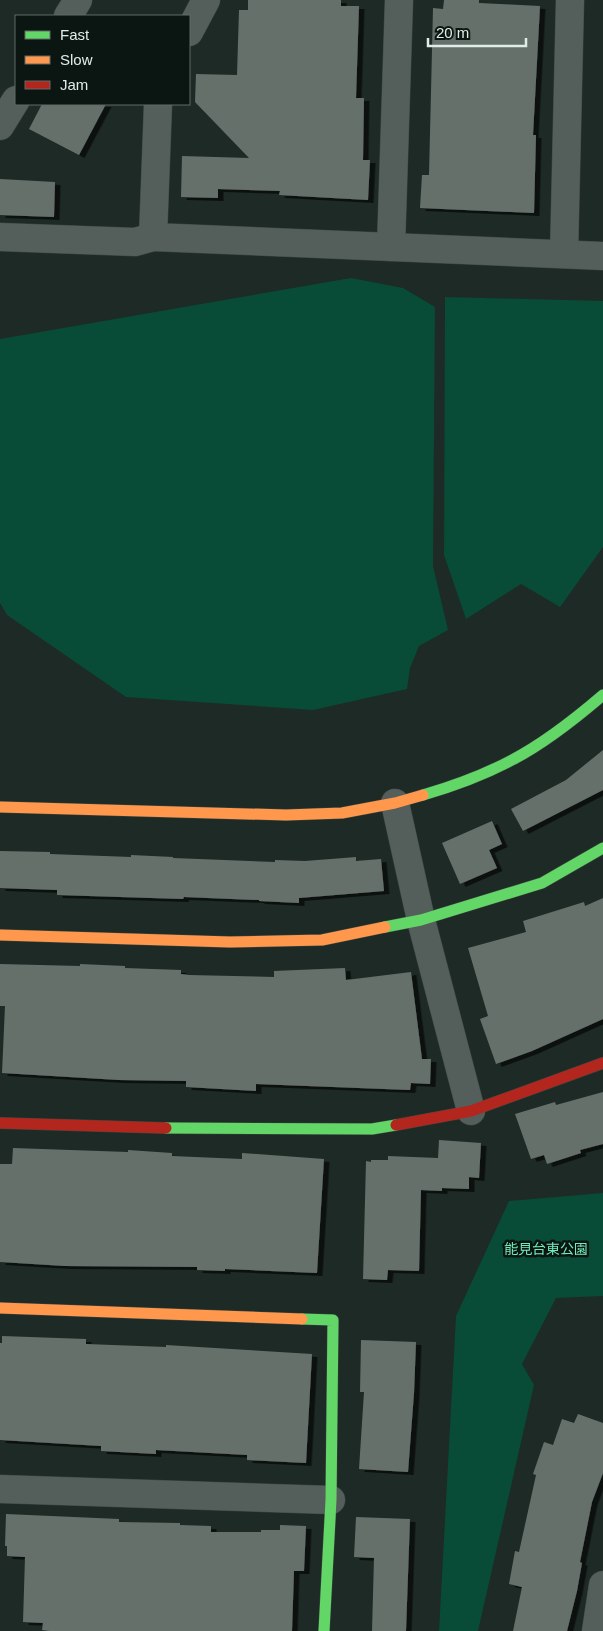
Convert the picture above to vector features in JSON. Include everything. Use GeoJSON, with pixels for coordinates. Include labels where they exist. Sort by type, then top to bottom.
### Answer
{"type":"FeatureCollection","features":[{"type":"Feature","properties":{"kind":"street"},"geometry":{"type":"LineString","coordinates":[[69,15],[78,0]]}},
{"type":"Feature","properties":{"kind":"street"},"geometry":{"type":"LineString","coordinates":[[190,30],[206,0]]}},
{"type":"Feature","properties":{"kind":"street"},"geometry":{"type":"LineString","coordinates":[[391,247],[399,0]]}},
{"type":"Feature","properties":{"kind":"street"},"geometry":{"type":"LineString","coordinates":[[564,254],[570,0]]}},
{"type":"Feature","properties":{"kind":"street"},"geometry":{"type":"LineString","coordinates":[[0,126],[15,102]]}},
{"type":"Feature","properties":{"kind":"street"},"geometry":{"type":"LineString","coordinates":[[153,237],[158,105]]}},
{"type":"Feature","properties":{"kind":"street"},"geometry":{"type":"LineString","coordinates":[[0,237],[135,242],[153,237],[603,256]]}},
{"type":"Feature","properties":{"kind":"street"},"geometry":{"type":"LineString","coordinates":[[0,806],[286,816],[342,813],[395,803],[455,786],[513,760],[571,722],[603,695]]}},
{"type":"Feature","properties":{"kind":"street"},"geometry":{"type":"LineString","coordinates":[[395,803],[421,920],[471,1111]]}},
{"type":"Feature","properties":{"kind":"street"},"geometry":{"type":"LineString","coordinates":[[0,935],[230,942],[322,940],[421,920],[542,882],[603,848]]}},
{"type":"Feature","properties":{"kind":"street"},"geometry":{"type":"LineString","coordinates":[[0,1123],[201,1129],[372,1129],[471,1111],[603,1063]]}},
{"type":"Feature","properties":{"kind":"street"},"geometry":{"type":"LineString","coordinates":[[0,1308],[333,1320],[331,1500],[324,1631]]}},
{"type":"Feature","properties":{"kind":"street"},"geometry":{"type":"LineString","coordinates":[[0,1489],[331,1500]]}},
{"type":"Feature","properties":{"kind":"street"},"geometry":{"type":"LineString","coordinates":[[596,1631],[603,1585]]}},
{"type":"Feature","properties":{"kind":"green space"},"geometry":{"type":"Polygon","coordinates":[[[351,278],[403,288],[435,307],[433,566],[448,630],[419,646],[410,668],[407,689],[313,710],[126,697],[7,615],[0,603],[0,339],[351,278]]]}},
{"type":"Feature","properties":{"kind":"green space"},"geometry":{"type":"Polygon","coordinates":[[[445,297],[603,301],[603,547],[560,607],[521,584],[466,619],[444,555],[445,297]]]}},
{"type":"Feature","properties":{"kind":"green space","name":"能見台東公園"},"geometry":{"type":"Polygon","coordinates":[[[603,1193],[603,1296],[556,1298],[522,1364],[534,1385],[478,1631],[439,1631],[456,1316],[509,1201],[603,1193]]]}},
{"type":"Feature","properties":{"kind":"building"},"geometry":{"type":"Polygon","coordinates":[[[248,0],[341,0],[341,6],[359,6],[356,98],[364,98],[363,160],[370,160],[368,200],[279,195],[280,191],[218,189],[218,198],[181,197],[182,156],[249,158],[195,102],[196,74],[237,75],[239,10],[248,10],[248,0]]]}},
{"type":"Feature","properties":{"kind":"building"},"geometry":{"type":"Polygon","coordinates":[[[444,0],[479,0],[479,3],[540,6],[533,135],[536,135],[534,213],[420,208],[422,175],[429,175],[433,8],[443,9],[444,0]]]}},
{"type":"Feature","properties":{"kind":"building"},"geometry":{"type":"Polygon","coordinates":[[[41,105],[105,105],[79,155],[29,129],[41,105]]]}},
{"type":"Feature","properties":{"kind":"building"},"geometry":{"type":"Polygon","coordinates":[[[0,179],[55,182],[54,217],[0,215],[0,179]]]}},
{"type":"Feature","properties":{"kind":"building"},"geometry":{"type":"Polygon","coordinates":[[[603,750],[603,790],[523,831],[511,809],[566,780],[603,750]]]}},
{"type":"Feature","properties":{"kind":"building"},"geometry":{"type":"Polygon","coordinates":[[[492,821],[502,844],[489,850],[497,868],[460,884],[442,843],[492,821]]]}},
{"type":"Feature","properties":{"kind":"building"},"geometry":{"type":"Polygon","coordinates":[[[0,851],[275,862],[275,860],[305,861],[356,857],[356,861],[381,859],[384,891],[299,898],[299,903],[184,897],[183,899],[57,895],[57,890],[0,888],[0,851]]]}},
{"type":"Feature","properties":{"kind":"building"},"geometry":{"type":"Polygon","coordinates":[[[603,898],[603,1019],[532,1051],[496,1064],[480,1019],[488,1016],[468,948],[526,932],[523,921],[584,902],[585,906],[603,898]]]}},
{"type":"Feature","properties":{"kind":"building"},"geometry":{"type":"Polygon","coordinates":[[[0,964],[125,966],[125,968],[181,970],[181,974],[189,975],[274,977],[274,971],[345,968],[346,980],[411,972],[422,1059],[431,1059],[430,1084],[411,1083],[410,1090],[256,1084],[256,1091],[186,1087],[186,1081],[119,1080],[2,1073],[5,1006],[0,1006],[0,964]]]}},
{"type":"Feature","properties":{"kind":"building"},"geometry":{"type":"Polygon","coordinates":[[[603,1092],[603,1144],[580,1150],[581,1153],[547,1164],[544,1155],[531,1159],[515,1114],[555,1102],[556,1105],[603,1092]]]}},
{"type":"Feature","properties":{"kind":"building"},"geometry":{"type":"Polygon","coordinates":[[[439,1140],[481,1143],[479,1178],[469,1177],[469,1189],[442,1188],[442,1191],[421,1190],[419,1271],[388,1270],[387,1280],[363,1279],[366,1161],[388,1160],[388,1156],[438,1158],[439,1140]]]}},
{"type":"Feature","properties":{"kind":"building"},"geometry":{"type":"Polygon","coordinates":[[[13,1148],[128,1152],[128,1150],[172,1153],[172,1156],[242,1159],[242,1153],[324,1159],[317,1273],[225,1269],[225,1271],[197,1270],[197,1267],[65,1266],[0,1262],[0,1164],[12,1164],[13,1148]]]}},
{"type":"Feature","properties":{"kind":"building"},"geometry":{"type":"Polygon","coordinates":[[[2,1336],[86,1339],[86,1344],[166,1347],[166,1345],[312,1354],[306,1463],[247,1460],[247,1455],[156,1450],[156,1454],[101,1451],[101,1446],[0,1440],[0,1343],[2,1343],[2,1336]]]}},
{"type":"Feature","properties":{"kind":"building"},"geometry":{"type":"Polygon","coordinates":[[[361,1340],[416,1342],[408,1472],[359,1469],[364,1392],[360,1392],[361,1340]]]}},
{"type":"Feature","properties":{"kind":"building"},"geometry":{"type":"Polygon","coordinates":[[[578,1414],[603,1423],[603,1473],[592,1502],[580,1562],[582,1563],[577,1591],[567,1631],[513,1631],[522,1587],[509,1584],[515,1551],[519,1552],[536,1475],[533,1474],[544,1442],[553,1445],[562,1419],[574,1423],[578,1414]]]}},
{"type":"Feature","properties":{"kind":"building"},"geometry":{"type":"Polygon","coordinates":[[[6,1514],[119,1519],[119,1522],[180,1523],[180,1525],[211,1526],[211,1532],[261,1532],[261,1530],[280,1530],[280,1525],[306,1526],[304,1571],[294,1571],[292,1631],[42,1630],[43,1623],[23,1622],[25,1557],[7,1556],[7,1546],[5,1546],[6,1514]]]}},
{"type":"Feature","properties":{"kind":"building"},"geometry":{"type":"Polygon","coordinates":[[[356,1517],[410,1519],[406,1631],[372,1631],[374,1558],[354,1557],[356,1517]]]}},
{"type":"Feature","properties":{"kind":"traffic: fast"},"geometry":{"type":"LineString","coordinates":[[423,795],[480,775],[524,753],[559,730],[603,695]]}},
{"type":"Feature","properties":{"kind":"traffic: fast"},"geometry":{"type":"LineString","coordinates":[[385,927],[421,920],[542,883],[603,848]]}},
{"type":"Feature","properties":{"kind":"traffic: fast"},"geometry":{"type":"LineString","coordinates":[[166,1128],[372,1129],[396,1125]]}},
{"type":"Feature","properties":{"kind":"traffic: fast"},"geometry":{"type":"LineString","coordinates":[[302,1319],[333,1320],[331,1500],[324,1631]]}},
{"type":"Feature","properties":{"kind":"traffic: slow"},"geometry":{"type":"LineString","coordinates":[[0,807],[286,815],[342,813],[395,803],[423,795]]}},
{"type":"Feature","properties":{"kind":"traffic: slow"},"geometry":{"type":"LineString","coordinates":[[0,935],[230,942],[322,940],[385,927]]}},
{"type":"Feature","properties":{"kind":"traffic: slow"},"geometry":{"type":"LineString","coordinates":[[0,1308],[302,1319]]}},
{"type":"Feature","properties":{"kind":"traffic: jam"},"geometry":{"type":"LineString","coordinates":[[396,1125],[471,1111],[603,1063]]}},
{"type":"Feature","properties":{"kind":"traffic: jam"},"geometry":{"type":"LineString","coordinates":[[0,1123],[166,1128]]}}]}
